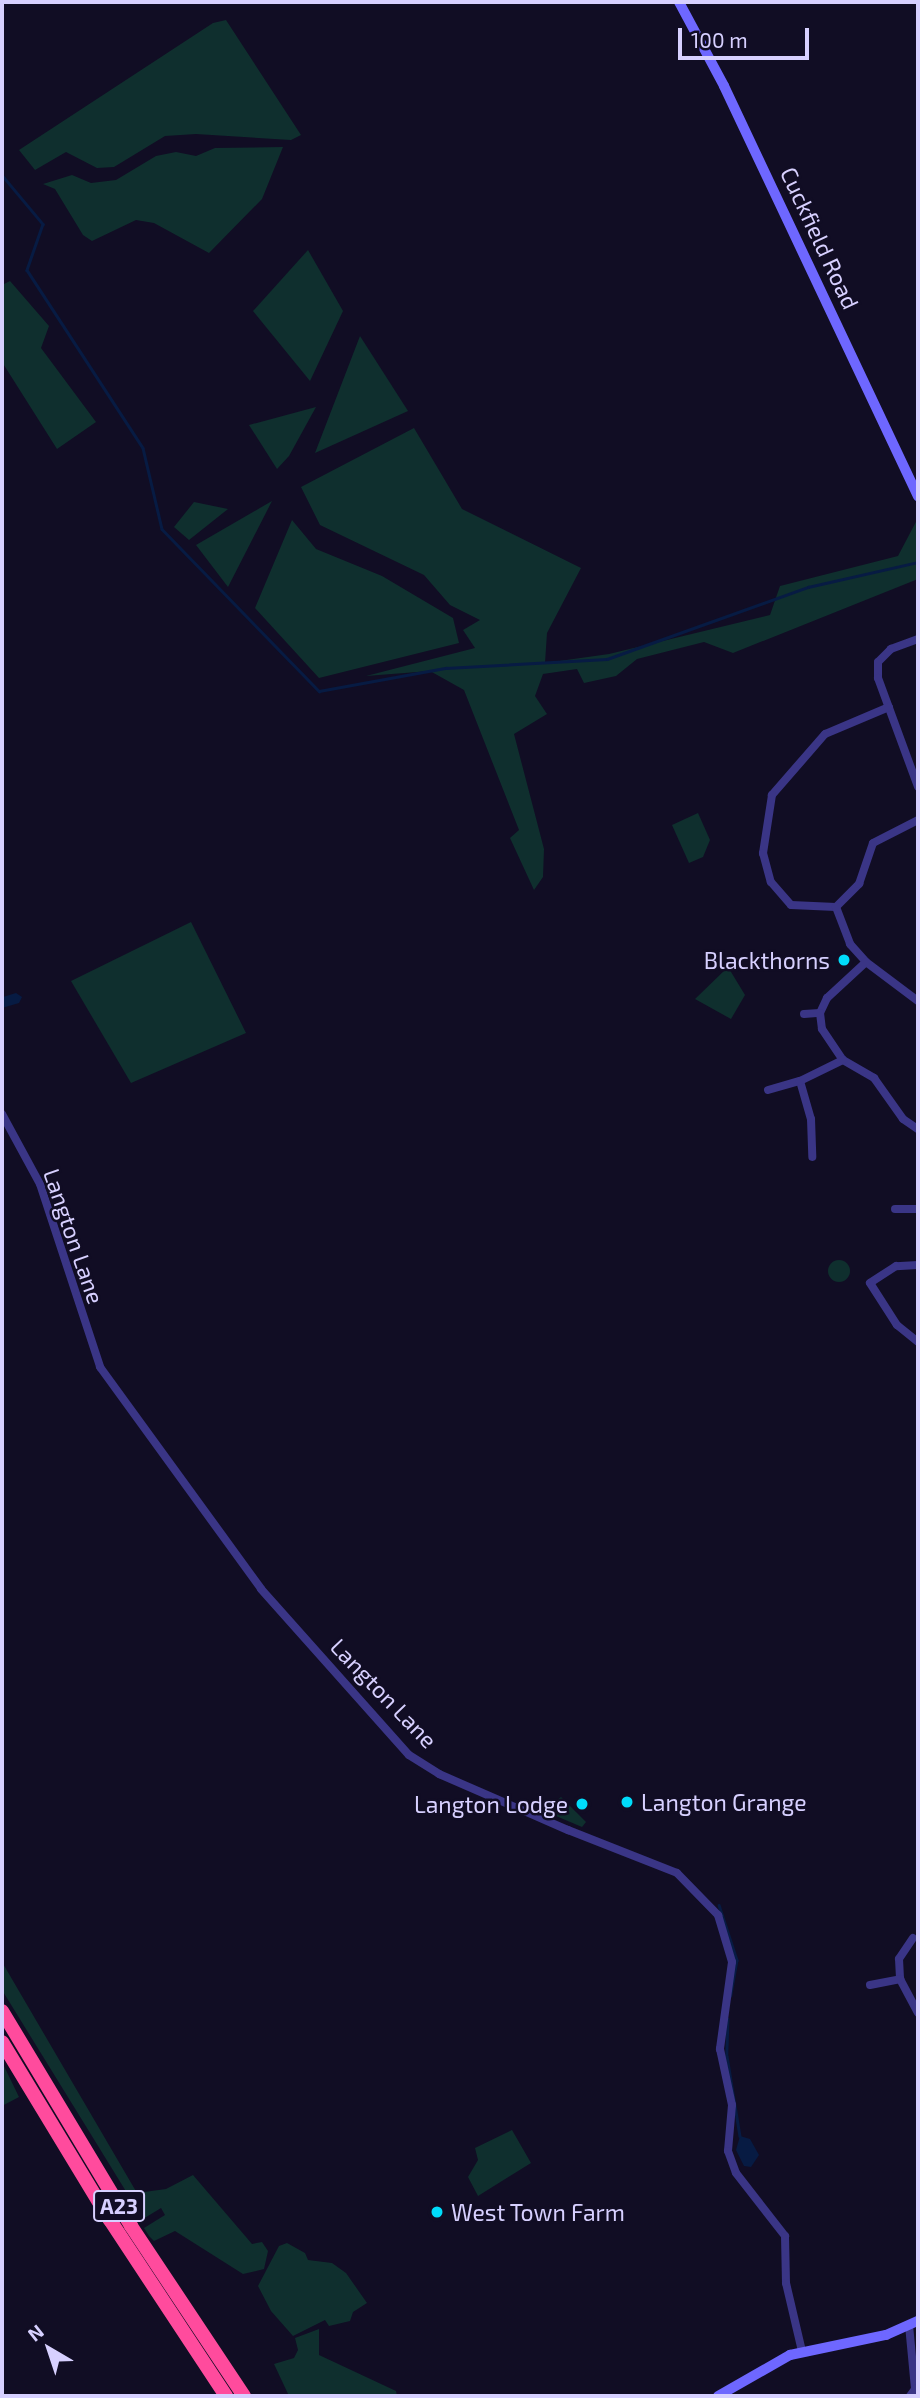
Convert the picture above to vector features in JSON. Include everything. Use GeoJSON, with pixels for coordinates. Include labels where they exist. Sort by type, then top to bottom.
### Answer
{"type":"FeatureCollection","features":[{"type":"Feature","properties":{"kind":"highway","name":"A23"},"geometry":{"type":"LineString","coordinates":[[2,2011],[131,2226],[244,2396]]}},
{"type":"Feature","properties":{"kind":"highway","name":"A23"},"geometry":{"type":"LineString","coordinates":[[2,2042],[110,2220],[226,2396]]}},
{"type":"Feature","properties":{"kind":"street","name":"Cuckfield Road"},"geometry":{"type":"LineString","coordinates":[[679,2],[764,169],[918,496]]}},
{"type":"Feature","properties":{"kind":"street"},"geometry":{"type":"LineString","coordinates":[[918,639],[891,649],[878,662],[889,707],[918,787]]}},
{"type":"Feature","properties":{"kind":"street"},"geometry":{"type":"LineString","coordinates":[[889,707],[825,734],[772,795],[763,853],[771,882],[791,905],[836,907],[859,884],[873,843],[918,820]]}},
{"type":"Feature","properties":{"kind":"street"},"geometry":{"type":"LineString","coordinates":[[836,907],[850,944],[866,962],[918,1001]]}},
{"type":"Feature","properties":{"kind":"street"},"geometry":{"type":"LineString","coordinates":[[866,962],[827,998],[820,1013],[822,1029],[843,1060],[874,1078],[903,1119],[918,1129]]}},
{"type":"Feature","properties":{"kind":"street"},"geometry":{"type":"LineString","coordinates":[[804,1014],[820,1013]]}},
{"type":"Feature","properties":{"kind":"street"},"geometry":{"type":"LineString","coordinates":[[768,1090],[800,1082],[843,1060]]}},
{"type":"Feature","properties":{"kind":"street"},"geometry":{"type":"LineString","coordinates":[[800,1082],[811,1119],[812,1157]]}},
{"type":"Feature","properties":{"kind":"street","name":"Langton Lane"},"geometry":{"type":"LineString","coordinates":[[2,1114],[40,1184],[64,1270],[100,1367],[261,1589],[304,1638],[410,1755],[439,1774],[677,1872],[718,1914],[732,1962],[720,2049],[732,2105],[728,2151],[736,2173],[785,2236],[786,2283],[802,2351]]}},
{"type":"Feature","properties":{"kind":"street"},"geometry":{"type":"LineString","coordinates":[[898,1212],[918,1209]]}},
{"type":"Feature","properties":{"kind":"street"},"geometry":{"type":"LineString","coordinates":[[918,1265],[896,1266],[868,1279],[897,1325],[918,1342]]}},
{"type":"Feature","properties":{"kind":"street"},"geometry":{"type":"LineString","coordinates":[[913,1938],[899,1959],[900,1979],[918,2013]]}},
{"type":"Feature","properties":{"kind":"street"},"geometry":{"type":"LineString","coordinates":[[870,1985],[900,1979]]}},
{"type":"Feature","properties":{"kind":"street"},"geometry":{"type":"LineString","coordinates":[[718,2396],[802,2351],[842,2346],[914,2323],[915,2389],[910,2396]]}},
{"type":"Feature","properties":{"kind":"green space"},"geometry":{"type":"Polygon","coordinates":[[[226,20],[301,135],[291,140],[196,134],[165,136],[114,167],[97,168],[66,152],[35,170],[19,150],[213,23],[226,20]]]}},
{"type":"Feature","properties":{"kind":"green space"},"geometry":{"type":"Polygon","coordinates":[[[283,147],[262,199],[209,253],[154,223],[136,220],[92,241],[83,235],[55,189],[43,184],[72,175],[91,183],[116,180],[156,156],[176,152],[196,156],[215,148],[283,147]]]}},
{"type":"Feature","properties":{"kind":"green space"},"geometry":{"type":"Polygon","coordinates":[[[308,250],[343,311],[310,381],[253,311],[308,250]]]}},
{"type":"Feature","properties":{"kind":"green space"},"geometry":{"type":"Polygon","coordinates":[[[10,281],[49,326],[41,348],[96,422],[57,449],[2,362],[2,285],[10,281]]]}},
{"type":"Feature","properties":{"kind":"green space"},"geometry":{"type":"Polygon","coordinates":[[[360,336],[408,411],[315,453],[360,336]]]}},
{"type":"Feature","properties":{"kind":"green space"},"geometry":{"type":"Polygon","coordinates":[[[316,407],[289,456],[277,469],[249,425],[316,407]]]}},
{"type":"Feature","properties":{"kind":"green space"},"geometry":{"type":"Polygon","coordinates":[[[414,428],[462,509],[581,568],[547,633],[545,663],[609,654],[770,615],[780,586],[898,556],[918,518],[918,579],[733,653],[704,642],[637,659],[616,676],[584,683],[577,669],[543,674],[535,696],[547,714],[514,734],[544,849],[543,877],[534,890],[510,838],[519,830],[464,690],[430,671],[366,676],[475,648],[463,630],[480,620],[450,605],[424,575],[320,525],[301,487],[414,428]]]}},
{"type":"Feature","properties":{"kind":"green space"},"geometry":{"type":"Polygon","coordinates":[[[272,501],[228,587],[196,545],[272,501]]]}},
{"type":"Feature","properties":{"kind":"green space"},"geometry":{"type":"Polygon","coordinates":[[[194,502],[228,509],[189,540],[174,527],[194,502]]]}},
{"type":"Feature","properties":{"kind":"green space"},"geometry":{"type":"Polygon","coordinates":[[[292,520],[316,549],[382,576],[453,618],[459,643],[319,678],[255,608],[292,520]]]}},
{"type":"Feature","properties":{"kind":"green space"},"geometry":{"type":"Polygon","coordinates":[[[698,813],[710,840],[703,857],[689,863],[672,825],[698,813]]]}},
{"type":"Feature","properties":{"kind":"green space"},"geometry":{"type":"Polygon","coordinates":[[[191,922],[246,1033],[131,1083],[71,981],[191,922]]]}},
{"type":"Feature","properties":{"kind":"green space"},"geometry":{"type":"Polygon","coordinates":[[[728,967],[745,995],[731,1019],[695,999],[728,967]]]}},
{"type":"Feature","properties":{"kind":"green space"},"geometry":{"type":"Polygon","coordinates":[[[839,1260],[849,1267],[850,1271],[843,1281],[839,1282],[829,1275],[828,1271],[835,1261],[839,1260]]]}},
{"type":"Feature","properties":{"kind":"green space"},"geometry":{"type":"Polygon","coordinates":[[[561,1797],[586,1822],[582,1827],[556,1816],[550,1806],[561,1797]]]}},
{"type":"Feature","properties":{"kind":"green space"},"geometry":{"type":"Polygon","coordinates":[[[2,1962],[137,2193],[166,2189],[193,2175],[252,2244],[262,2242],[268,2251],[264,2269],[243,2274],[175,2231],[154,2241],[149,2236],[144,2228],[165,2215],[161,2208],[143,2219],[2,1990],[2,1962]]]}},
{"type":"Feature","properties":{"kind":"green space"},"geometry":{"type":"Polygon","coordinates":[[[2,2062],[19,2097],[2,2106],[2,2062]]]}},
{"type":"Feature","properties":{"kind":"green space"},"geometry":{"type":"Polygon","coordinates":[[[512,2130],[531,2163],[478,2196],[468,2177],[478,2160],[475,2148],[512,2130]]]}},
{"type":"Feature","properties":{"kind":"green space"},"geometry":{"type":"Polygon","coordinates":[[[287,2243],[305,2253],[308,2260],[332,2263],[346,2273],[367,2303],[353,2312],[350,2321],[329,2326],[325,2320],[293,2336],[271,2311],[258,2286],[279,2246],[287,2243]]]}},
{"type":"Feature","properties":{"kind":"green space"},"geometry":{"type":"Polygon","coordinates":[[[319,2329],[319,2355],[396,2391],[397,2396],[289,2396],[274,2364],[294,2358],[298,2350],[295,2338],[319,2329]]]}},
{"type":"Feature","properties":{"kind":"water"},"geometry":{"type":"Polygon","coordinates":[[[16,993],[22,997],[19,1003],[2,1008],[3,997],[16,993]]]}},
{"type":"Feature","properties":{"kind":"water"},"geometry":{"type":"Polygon","coordinates":[[[740,2136],[750,2139],[759,2155],[751,2167],[744,2166],[736,2150],[740,2136]]]}},
{"type":"Feature","properties":{"kind":"waterway"},"geometry":{"type":"LineString","coordinates":[[2,175],[43,224],[27,270],[143,448],[162,529],[319,691],[446,668],[607,659],[808,587],[918,562]]}},
{"type":"Feature","properties":{"kind":"waterway"},"geometry":{"type":"LineString","coordinates":[[719,1905],[737,1960],[731,1995]]}},
{"type":"Feature","properties":{"kind":"waterway"},"geometry":{"type":"LineString","coordinates":[[728,2019],[727,2056],[740,2136]]}},
{"type":"Feature","properties":{"kind":"place","name":"Blackthorns"},"geometry":{"type":"Point","coordinates":[844,960]}},
{"type":"Feature","properties":{"kind":"place","name":"Langton Grange"},"geometry":{"type":"Point","coordinates":[627,1802]}},
{"type":"Feature","properties":{"kind":"place","name":"Langton Lodge"},"geometry":{"type":"Point","coordinates":[582,1804]}},
{"type":"Feature","properties":{"kind":"place","name":"West Town Farm"},"geometry":{"type":"Point","coordinates":[437,2212]}}]}
